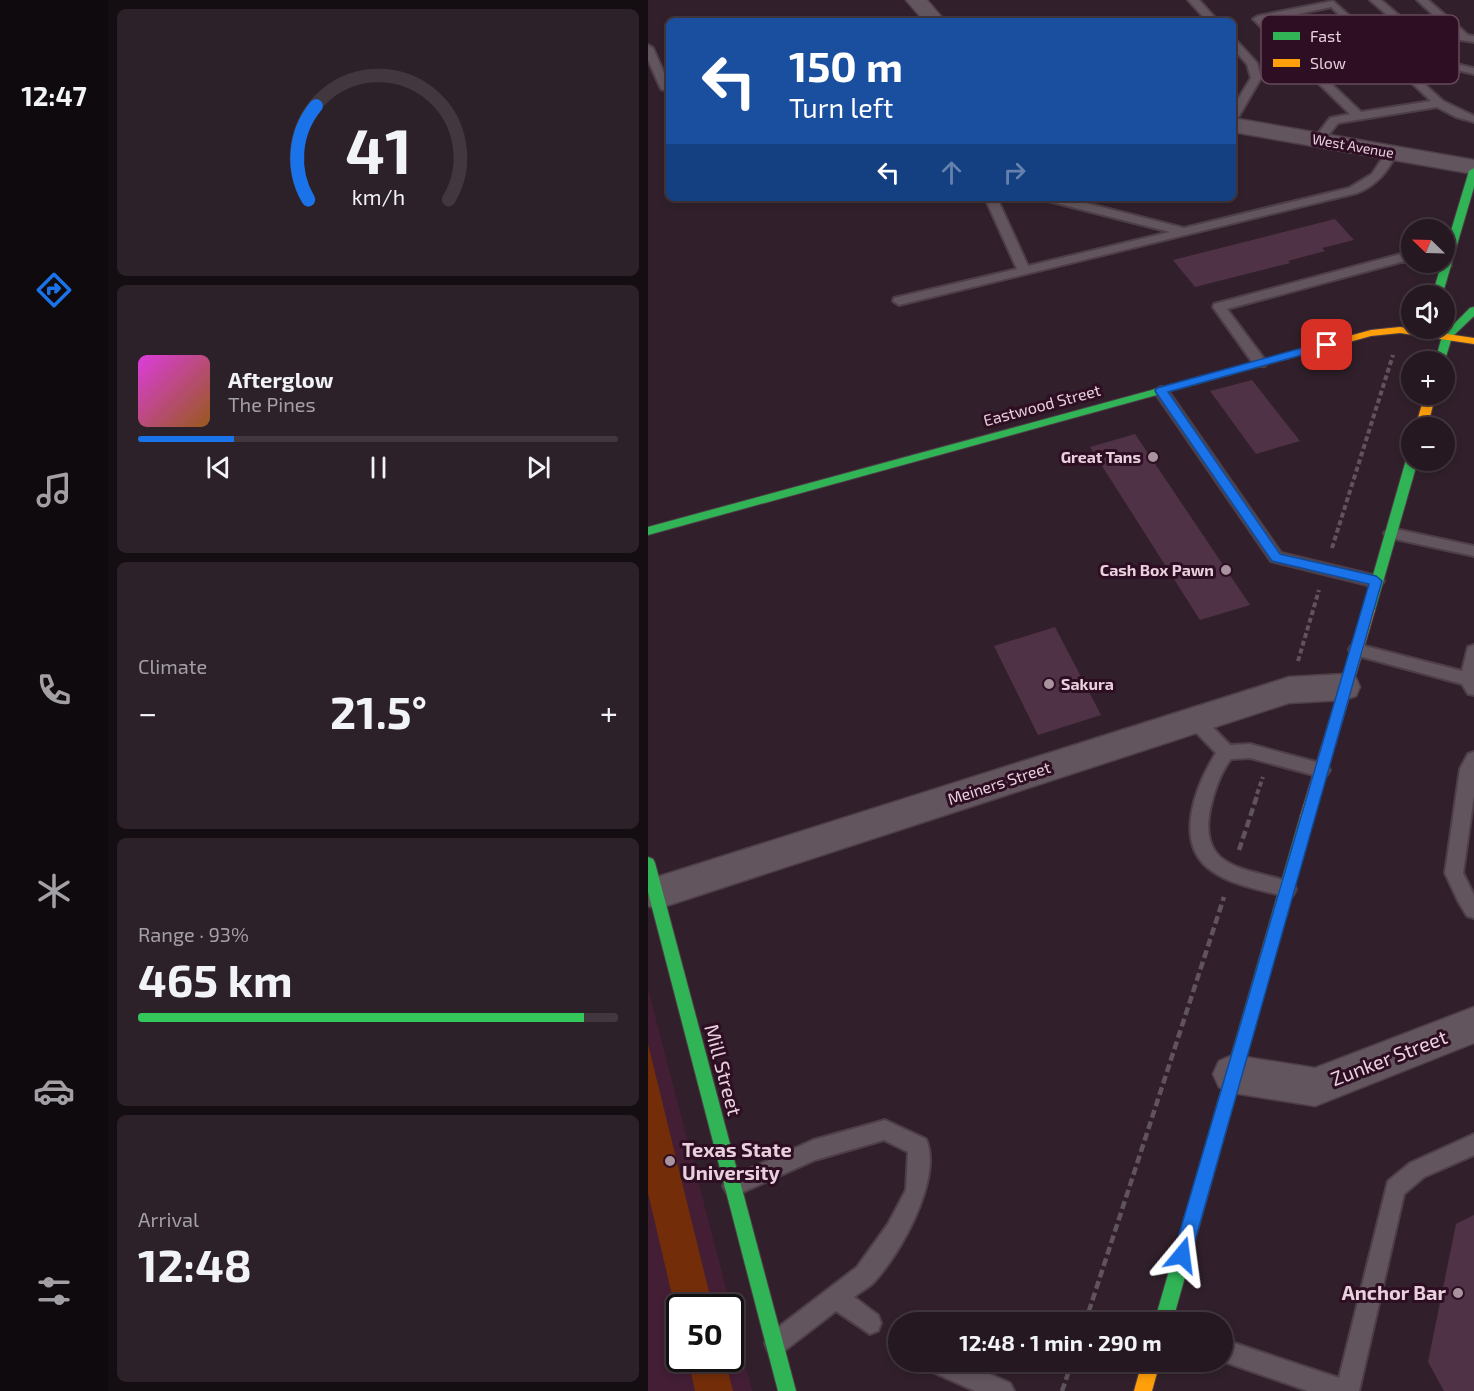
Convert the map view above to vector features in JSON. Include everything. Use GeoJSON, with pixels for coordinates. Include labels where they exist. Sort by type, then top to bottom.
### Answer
{"type":"FeatureCollection","features":[{"type":"Feature","properties":{"kind":"main road"},"geometry":{"type":"LineString","coordinates":[[1455,233],[1474,171]]}},
{"type":"Feature","properties":{"kind":"main road"},"geometry":{"type":"LineString","coordinates":[[1455,325],[1474,310]]}},
{"type":"Feature","properties":{"kind":"main road","name":"Eastwood Street"},"geometry":{"type":"LineString","coordinates":[[648,531],[1371,333],[1401,330]]}},
{"type":"Feature","properties":{"kind":"main road","name":"Eastwood Street"},"geometry":{"type":"LineString","coordinates":[[1455,335],[1474,341]]}},
{"type":"Feature","properties":{"kind":"main road"},"geometry":{"type":"LineString","coordinates":[[1166,1312],[1344,687],[1358,650],[1409,471]]}},
{"type":"Feature","properties":{"kind":"main road","name":"Mill Street"},"geometry":{"type":"LineString","coordinates":[[653,894],[734,1186],[787,1391]]}},
{"type":"Feature","properties":{"kind":"main road"},"geometry":{"type":"LineString","coordinates":[[1143,1391],[1148,1372]]}},
{"type":"Feature","properties":{"kind":"street"},"geometry":{"type":"LineString","coordinates":[[916,0],[932,18]]}},
{"type":"Feature","properties":{"kind":"street","name":"West Avenue"},"geometry":{"type":"LineString","coordinates":[[1236,126],[1474,166]]}},
{"type":"Feature","properties":{"kind":"street","name":"Meiners Street"},"geometry":{"type":"LineString","coordinates":[[653,894],[1289,690],[1344,687]]}},
{"type":"Feature","properties":{"kind":"street","name":"Zunker Street"},"geometry":{"type":"LineString","coordinates":[[1233,1074],[1315,1087],[1471,1032]]}},
{"type":"Feature","properties":{"kind":"lane"},"geometry":{"type":"LineString","coordinates":[[1193,0],[1210,18]]}},
{"type":"Feature","properties":{"kind":"lane"},"geometry":{"type":"LineString","coordinates":[[1375,0],[1392,15]]}},
{"type":"Feature","properties":{"kind":"lane"},"geometry":{"type":"LineString","coordinates":[[1422,0],[1439,15]]}},
{"type":"Feature","properties":{"kind":"lane"},"geometry":{"type":"LineString","coordinates":[[1278,15],[1333,4],[1345,15]]}},
{"type":"Feature","properties":{"kind":"lane"},"geometry":{"type":"LineString","coordinates":[[1459,33],[1465,38],[1474,39]]}},
{"type":"Feature","properties":{"kind":"lane"},"geometry":{"type":"LineString","coordinates":[[1236,46],[1252,63],[1256,78],[1236,111]]}},
{"type":"Feature","properties":{"kind":"lane"},"geometry":{"type":"LineString","coordinates":[[648,48],[666,89]]}},
{"type":"Feature","properties":{"kind":"lane"},"geometry":{"type":"LineString","coordinates":[[1459,68],[1474,71]]}},
{"type":"Feature","properties":{"kind":"lane"},"geometry":{"type":"LineString","coordinates":[[1325,84],[1358,116]]}},
{"type":"Feature","properties":{"kind":"lane"},"geometry":{"type":"LineString","coordinates":[[1419,84],[1439,103],[1460,115],[1474,119]]}},
{"type":"Feature","properties":{"kind":"lane"},"geometry":{"type":"LineString","coordinates":[[1319,140],[1334,120],[1439,103]]}},
{"type":"Feature","properties":{"kind":"lane"},"geometry":{"type":"LineString","coordinates":[[899,300],[1353,191],[1369,185],[1380,174],[1391,153]]}},
{"type":"Feature","properties":{"kind":"lane"},"geometry":{"type":"LineString","coordinates":[[992,201],[1024,270]]}},
{"type":"Feature","properties":{"kind":"lane"},"geometry":{"type":"LineString","coordinates":[[1064,201],[1184,232]]}},
{"type":"Feature","properties":{"kind":"lane"},"geometry":{"type":"LineString","coordinates":[[1260,363],[1219,307],[1401,258]]}},
{"type":"Feature","properties":{"kind":"lane"},"geometry":{"type":"LineString","coordinates":[[1161,391],[1276,557],[1376,581]]}},
{"type":"Feature","properties":{"kind":"lane"},"geometry":{"type":"LineString","coordinates":[[1391,533],[1474,551]]}},
{"type":"Feature","properties":{"kind":"lane"},"geometry":{"type":"LineString","coordinates":[[1358,650],[1471,684],[1474,651]]}},
{"type":"Feature","properties":{"kind":"lane"},"geometry":{"type":"LineString","coordinates":[[1195,720],[1226,752],[1250,751],[1321,770]]}},
{"type":"Feature","properties":{"kind":"lane"},"geometry":{"type":"LineString","coordinates":[[1226,752],[1214,770],[1197,829],[1202,850],[1220,867],[1287,889]]}},
{"type":"Feature","properties":{"kind":"lane"},"geometry":{"type":"LineString","coordinates":[[1474,759],[1469,769],[1454,873],[1474,910]]}},
{"type":"Feature","properties":{"kind":"lane"},"geometry":{"type":"LineString","coordinates":[[734,1186],[813,1150],[885,1130],[919,1146],[916,1191],[896,1232],[865,1275],[775,1343]]}},
{"type":"Feature","properties":{"kind":"lane"},"geometry":{"type":"LineString","coordinates":[[1233,1354],[1345,1391],[1395,1188],[1417,1170],[1474,1144]]}},
{"type":"Feature","properties":{"kind":"lane"},"geometry":{"type":"LineString","coordinates":[[836,1297],[870,1323]]}},
{"type":"Feature","properties":{"kind":"lane"},"geometry":{"type":"LineString","coordinates":[[959,1372],[1002,1391]]}},
{"type":"Feature","properties":{"kind":"path"},"geometry":{"type":"LineString","coordinates":[[1289,690],[1393,355]]}},
{"type":"Feature","properties":{"kind":"path"},"geometry":{"type":"LineString","coordinates":[[1089,1312],[1269,757]]}},
{"type":"Feature","properties":{"kind":"path"},"geometry":{"type":"LineString","coordinates":[[1062,1391],[1069,1372]]}},
{"type":"Feature","properties":{"kind":"shaded area","name":"Texas State University"},"geometry":{"type":"Polygon","coordinates":[[[648,989],[727,1294],[666,1294],[666,1372],[744,1372],[744,1360],[752,1391],[648,1391],[648,989]]]}},
{"type":"Feature","properties":{"kind":"shaded area"},"geometry":{"type":"Polygon","coordinates":[[[648,1044],[710,1294],[672,1294],[648,1193],[648,1044]]]}},
{"type":"Feature","properties":{"kind":"shaded area"},"geometry":{"type":"Polygon","coordinates":[[[691,1372],[728,1372],[733,1391],[695,1391],[691,1372]]]}},
{"type":"Feature","properties":{"kind":"building"},"geometry":{"type":"Polygon","coordinates":[[[1335,219],[1354,240],[1322,248],[1325,251],[1288,261],[1290,263],[1195,287],[1173,260],[1335,219]]]}},
{"type":"Feature","properties":{"kind":"building"},"geometry":{"type":"Polygon","coordinates":[[[1252,380],[1300,441],[1256,454],[1210,391],[1252,380]]]}},
{"type":"Feature","properties":{"kind":"building"},"geometry":{"type":"Polygon","coordinates":[[[1135,434],[1250,605],[1200,620],[1090,447],[1135,434]]]}},
{"type":"Feature","properties":{"kind":"building","name":"Sakura"},"geometry":{"type":"Polygon","coordinates":[[[1055,627],[1101,715],[1038,735],[994,646],[1055,627]]]}},
{"type":"Feature","properties":{"kind":"building","name":"Anchor Bar"},"geometry":{"type":"Polygon","coordinates":[[[1474,1215],[1474,1391],[1444,1391],[1428,1362],[1456,1224],[1474,1215]]]}},
{"type":"Feature","properties":{"kind":"traffic: fast"},"geometry":{"type":"LineString","coordinates":[[1440,285],[1474,171]]}},
{"type":"Feature","properties":{"kind":"traffic: fast"},"geometry":{"type":"LineString","coordinates":[[1443,351],[1447,336],[1474,310]]}},
{"type":"Feature","properties":{"kind":"traffic: fast"},"geometry":{"type":"LineString","coordinates":[[648,531],[1229,372]]}},
{"type":"Feature","properties":{"kind":"traffic: fast"},"geometry":{"type":"LineString","coordinates":[[1369,610],[1409,471]]}},
{"type":"Feature","properties":{"kind":"traffic: fast"},"geometry":{"type":"LineString","coordinates":[[1166,1312],[1307,817]]}},
{"type":"Feature","properties":{"kind":"traffic: fast"},"geometry":{"type":"LineString","coordinates":[[648,863],[787,1391]]}},
{"type":"Feature","properties":{"kind":"traffic: slow"},"geometry":{"type":"LineString","coordinates":[[1229,372],[1371,333],[1400,330],[1474,341]]}},
{"type":"Feature","properties":{"kind":"traffic: slow"},"geometry":{"type":"LineString","coordinates":[[1424,417],[1428,405]]}},
{"type":"Feature","properties":{"kind":"traffic: slow"},"geometry":{"type":"LineString","coordinates":[[1307,817],[1369,610]]}},
{"type":"Feature","properties":{"kind":"traffic: slow"},"geometry":{"type":"LineString","coordinates":[[1143,1391],[1148,1372]]}},
{"type":"Feature","properties":{"kind":"place","name":"Great Tans"},"geometry":{"type":"Point","coordinates":[1153,457]}},
{"type":"Feature","properties":{"kind":"place","name":"Cash Box Pawn"},"geometry":{"type":"Point","coordinates":[1226,570]}},
{"type":"Feature","properties":{"kind":"place","name":"Sakura"},"geometry":{"type":"Point","coordinates":[1049,684]}},
{"type":"Feature","properties":{"kind":"place","name":"Texas State University"},"geometry":{"type":"Point","coordinates":[670,1161]}},
{"type":"Feature","properties":{"kind":"place","name":"Anchor Bar"},"geometry":{"type":"Point","coordinates":[1458,1293]}},
{"type":"Feature","properties":{"kind":"route"},"geometry":{"type":"LineString","coordinates":[[1182,1255],[1376,581],[1276,557],[1161,391],[1327,345]]}}]}
